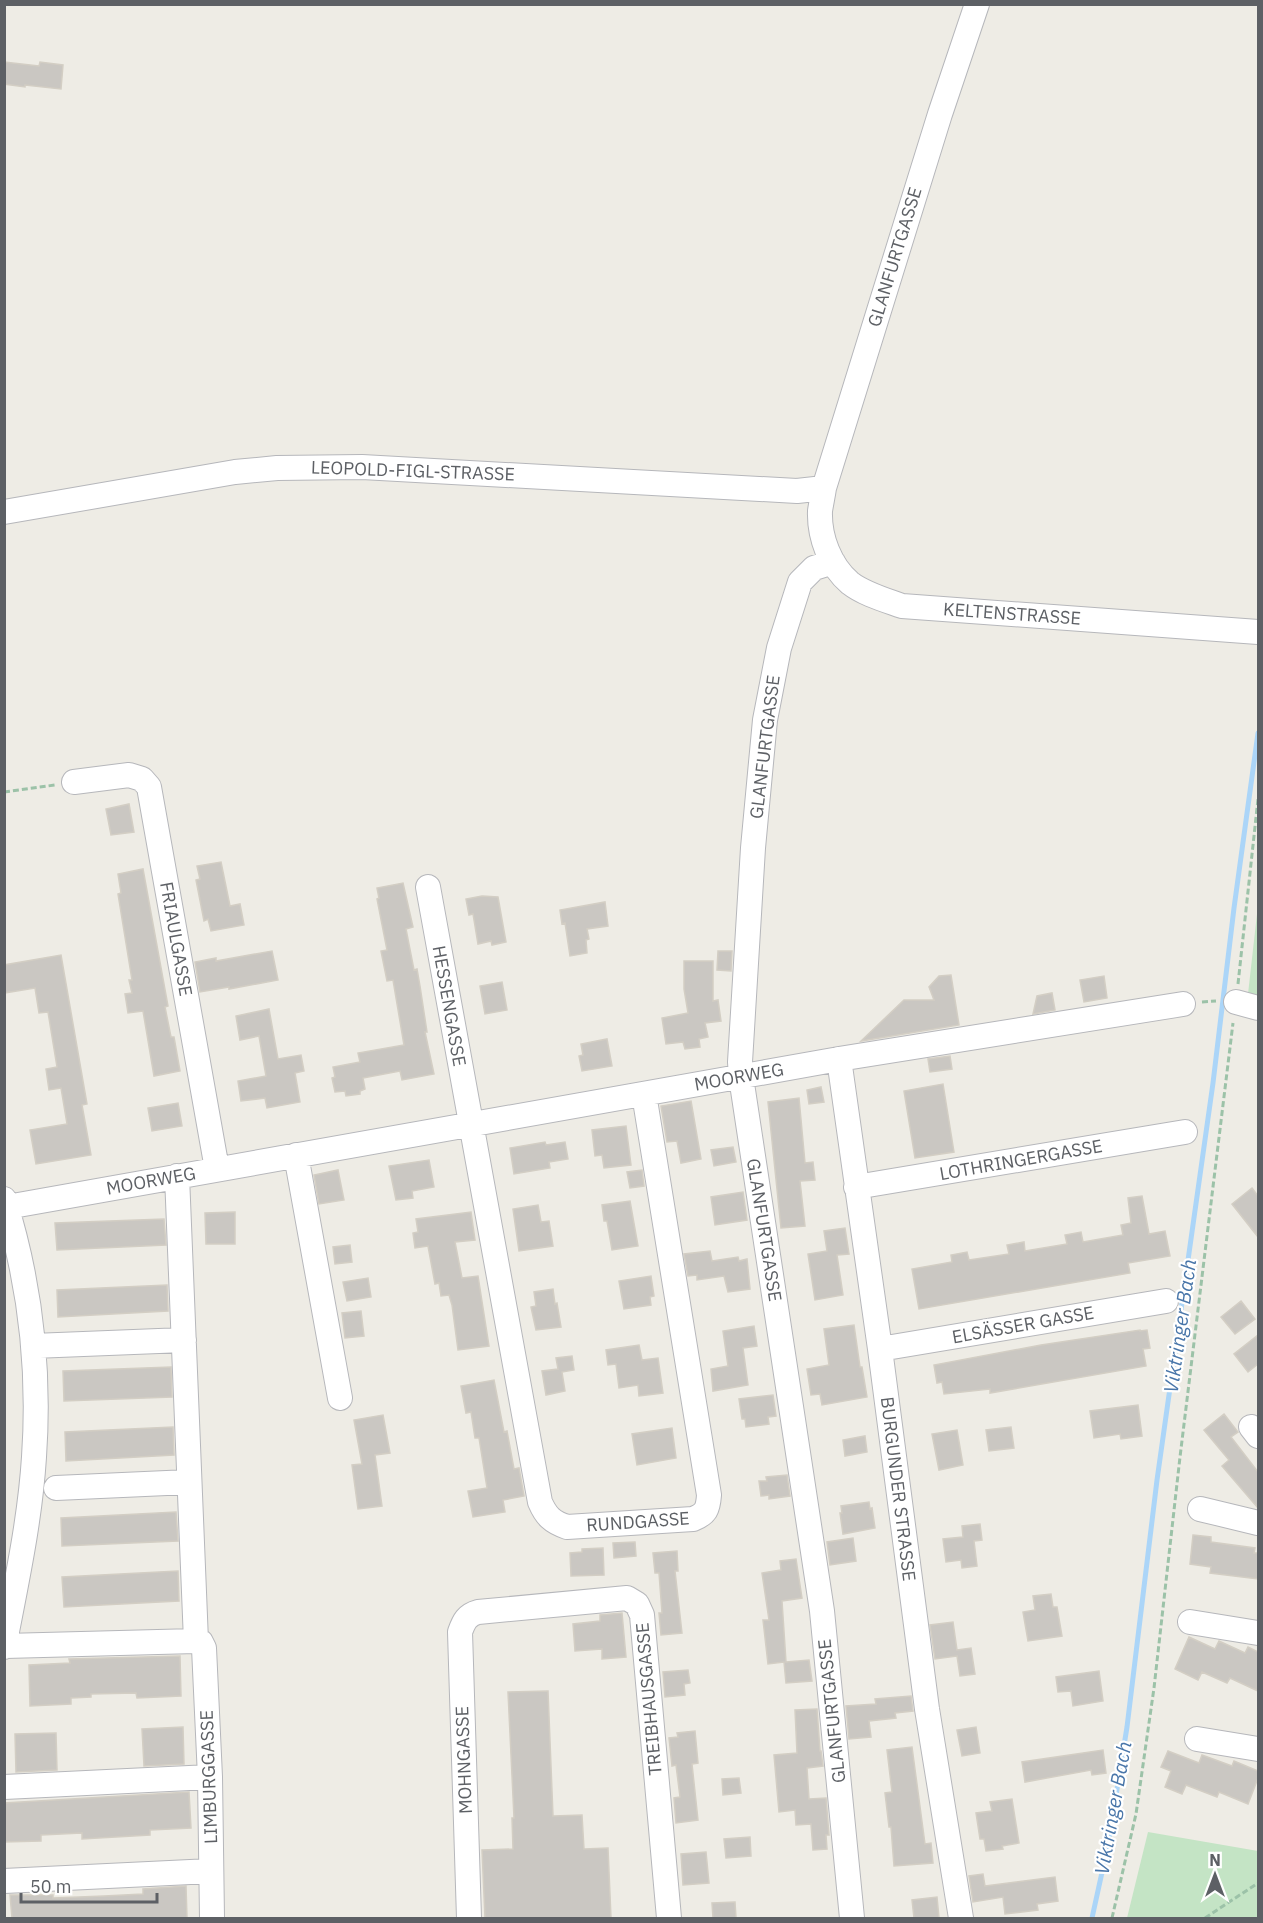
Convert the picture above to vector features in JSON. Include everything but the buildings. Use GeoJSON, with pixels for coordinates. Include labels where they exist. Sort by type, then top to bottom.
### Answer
{"type":"FeatureCollection","features":[{"type":"Feature","properties":{"kind":"street","name":"GLANFURTGASSE"},"geometry":{"type":"LineString","coordinates":[[820,512],[824,488],[939,114],[977,4]]}},
{"type":"Feature","properties":{"kind":"street","name":"LEOPOLD-FIGL-STRASSE"},"geometry":{"type":"LineString","coordinates":[[4,512],[235,472],[316,467],[362,467],[797,491],[824,488]]}},
{"type":"Feature","properties":{"kind":"street","name":"KELTENSTRASSE"},"geometry":{"type":"LineString","coordinates":[[820,512],[824,543],[832,562],[851,583],[877,597],[902,606],[1258,632]]}},
{"type":"Feature","properties":{"kind":"street","name":"GLANFURTGASSE"},"geometry":{"type":"LineString","coordinates":[[832,562],[814,568],[800,582],[779,648],[765,720],[753,848],[741,1077],[822,1611],[852,1918]]}},
{"type":"Feature","properties":{"kind":"street","name":"FRIAULGASSE"},"geometry":{"type":"LineString","coordinates":[[74,782],[129,775],[142,778],[149,787],[217,1169]]}},
{"type":"Feature","properties":{"kind":"street","name":"HESSENGASSE"},"geometry":{"type":"LineString","coordinates":[[428,887],[471,1126]]}},
{"type":"Feature","properties":{"kind":"street","name":"MOORWEG"},"geometry":{"type":"LineString","coordinates":[[6,1203],[471,1126],[839,1059],[1183,1004]]}},
{"type":"Feature","properties":{"kind":"street","name":"BURGUNDER STRASSE"},"geometry":{"type":"LineString","coordinates":[[839,1059],[927,1709],[961,1918]]}},
{"type":"Feature","properties":{"kind":"street","name":"RUNDGASSE"},"geometry":{"type":"LineString","coordinates":[[471,1126],[540,1502],[545,1514],[554,1523],[567,1527],[693,1519],[704,1515],[708,1507],[709,1495],[644,1094]]}},
{"type":"Feature","properties":{"kind":"street","name":"LOTHRINGERGASSE"},"geometry":{"type":"LineString","coordinates":[[856,1187],[1185,1132]]}},
{"type":"Feature","properties":{"kind":"street"},"geometry":{"type":"LineString","coordinates":[[296,1155],[340,1398]]}},
{"type":"Feature","properties":{"kind":"street","name":"LIMBURGGASSE"},"geometry":{"type":"LineString","coordinates":[[177,1176],[196,1641],[201,1642],[204,1648],[210,1777],[212,1918]]}},
{"type":"Feature","properties":{"kind":"street"},"geometry":{"type":"LineString","coordinates":[[6,1203],[29,1306],[36,1387],[34,1458],[14,1543],[5,1647],[196,1641]]}},
{"type":"Feature","properties":{"kind":"street","name":"ELSÄSSER GASSE"},"geometry":{"type":"LineString","coordinates":[[880,1349],[1166,1301]]}},
{"type":"Feature","properties":{"kind":"street"},"geometry":{"type":"LineString","coordinates":[[33,1346],[184,1340]]}},
{"type":"Feature","properties":{"kind":"street"},"geometry":{"type":"LineString","coordinates":[[56,1488],[189,1482]]}},
{"type":"Feature","properties":{"kind":"street"},"geometry":{"type":"LineString","coordinates":[[1200,1509],[1258,1523]]}},
{"type":"Feature","properties":{"kind":"street","name":"TREIBHAUSGASSE"},"geometry":{"type":"LineString","coordinates":[[478,1612],[627,1598],[637,1604],[642,1615],[669,1918]]}},
{"type":"Feature","properties":{"kind":"street","name":"MOHNGASSE"},"geometry":{"type":"LineString","coordinates":[[469,1918],[460,1632],[469,1614],[478,1612]]}},
{"type":"Feature","properties":{"kind":"street"},"geometry":{"type":"LineString","coordinates":[[1190,1622],[1258,1633]]}},
{"type":"Feature","properties":{"kind":"street"},"geometry":{"type":"LineString","coordinates":[[1197,1738],[1258,1749]]}},
{"type":"Feature","properties":{"kind":"street"},"geometry":{"type":"LineString","coordinates":[[4,1787],[210,1777]]}},
{"type":"Feature","properties":{"kind":"street"},"geometry":{"type":"LineString","coordinates":[[4,1881],[211,1871]]}},
{"type":"Feature","properties":{"kind":"path"},"geometry":{"type":"LineString","coordinates":[[4,792],[74,782]]}},
{"type":"Feature","properties":{"kind":"path"},"geometry":{"type":"LineString","coordinates":[[1112,1918],[1136,1814],[1154,1688],[1181,1446],[1247,1005],[1258,799]]}},
{"type":"Feature","properties":{"kind":"path"},"geometry":{"type":"LineString","coordinates":[[1205,1918],[1258,1883]]}},
{"type":"Feature","properties":{"kind":"green space"},"geometry":{"type":"Polygon","coordinates":[[[1258,905],[1258,996],[1248,994],[1258,905]]]}},
{"type":"Feature","properties":{"kind":"green space"},"geometry":{"type":"Polygon","coordinates":[[[1148,1832],[1258,1851],[1258,1918],[1127,1918],[1148,1832]]]}},
{"type":"Feature","properties":{"kind":"waterway","name":"Viktringer Bach"},"geometry":{"type":"LineString","coordinates":[[1092,1918],[1108,1845],[1127,1727],[1157,1480],[1213,1083],[1258,733]]}}]}
